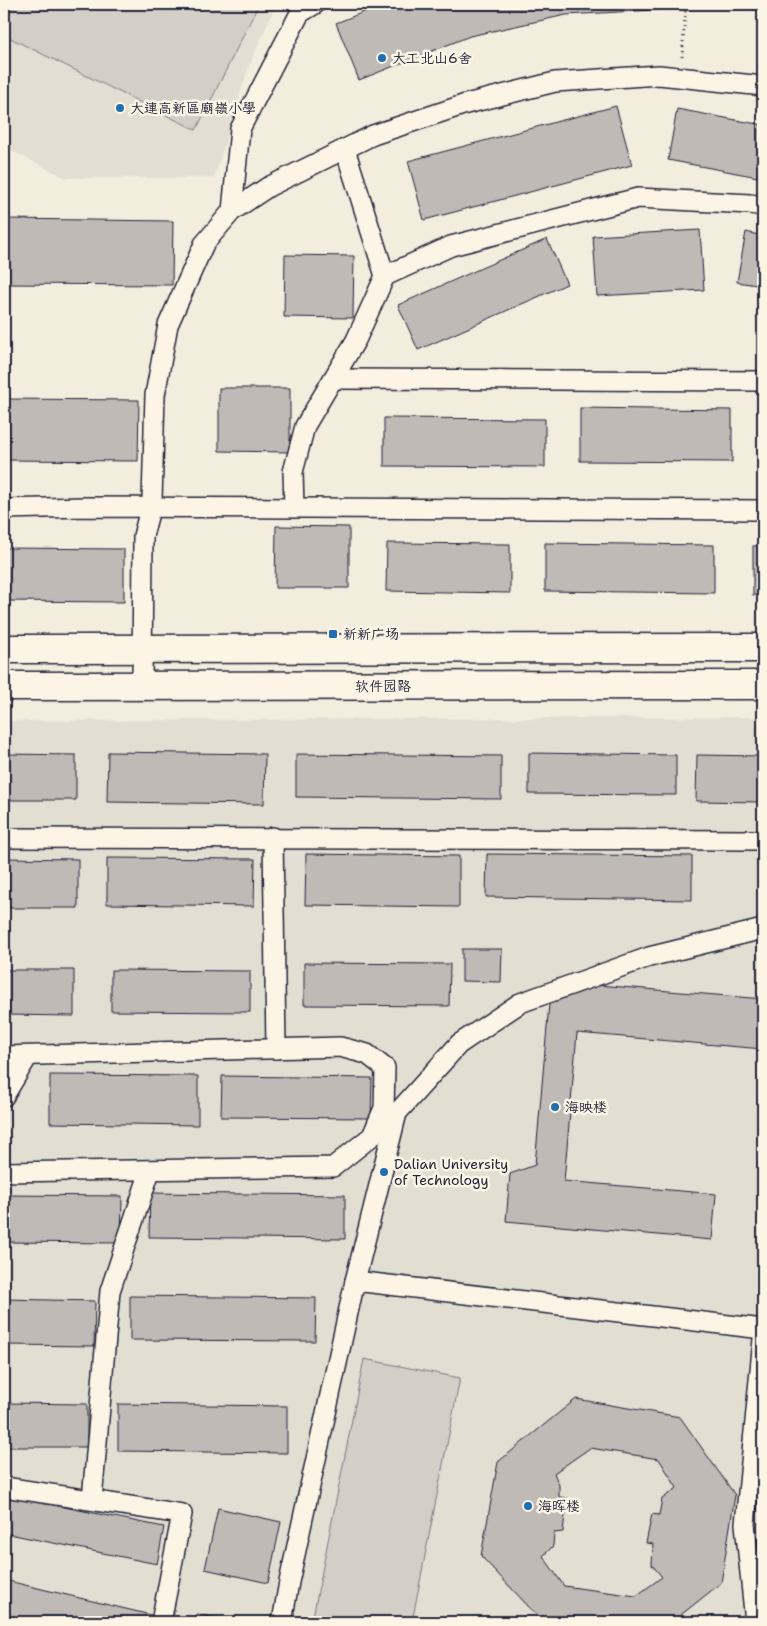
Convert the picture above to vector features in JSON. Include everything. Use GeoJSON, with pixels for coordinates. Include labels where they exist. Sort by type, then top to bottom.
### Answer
{"type":"FeatureCollection","features":[{"type":"Feature","properties":{"kind":"main road"},"geometry":{"type":"LineString","coordinates":[[4,649],[763,648]]}},
{"type":"Feature","properties":{"kind":"main road","name":"软件园路"},"geometry":{"type":"LineString","coordinates":[[4,686],[763,685]]}},
{"type":"Feature","properties":{"kind":"street"},"geometry":{"type":"LineString","coordinates":[[232,211],[240,129],[300,13],[315,4]]}},
{"type":"Feature","properties":{"kind":"street"},"geometry":{"type":"LineString","coordinates":[[142,686],[143,536],[152,501],[155,395],[168,325],[204,244],[232,211],[268,188],[373,135],[466,104],[554,82],[659,75],[763,86]]}},
{"type":"Feature","properties":{"kind":"street"},"geometry":{"type":"LineString","coordinates":[[345,149],[385,276]]}},
{"type":"Feature","properties":{"kind":"street"},"geometry":{"type":"LineString","coordinates":[[294,507],[293,472],[305,426],[356,340],[385,276],[451,246],[638,198],[763,206]]}},
{"type":"Feature","properties":{"kind":"street"},"geometry":{"type":"LineString","coordinates":[[333,379],[763,381]]}},
{"type":"Feature","properties":{"kind":"street"},"geometry":{"type":"LineString","coordinates":[[4,509],[294,507],[763,510]]}},
{"type":"Feature","properties":{"kind":"street"},"geometry":{"type":"LineString","coordinates":[[4,838],[273,837],[763,840]]}},
{"type":"Feature","properties":{"kind":"street"},"geometry":{"type":"LineString","coordinates":[[273,837],[276,1049]]}},
{"type":"Feature","properties":{"kind":"street"},"geometry":{"type":"LineString","coordinates":[[282,1622],[289,1582],[355,1281],[397,1113],[459,1044],[520,1003],[649,957],[763,929]]}},
{"type":"Feature","properties":{"kind":"street"},"geometry":{"type":"LineString","coordinates":[[4,1056],[340,1047],[367,1054],[385,1068],[384,1108],[372,1136],[333,1167],[4,1172]]}},
{"type":"Feature","properties":{"kind":"street"},"geometry":{"type":"LineString","coordinates":[[4,1096],[28,1056]]}},
{"type":"Feature","properties":{"kind":"street"},"geometry":{"type":"LineString","coordinates":[[92,1500],[110,1291],[150,1171]]}},
{"type":"Feature","properties":{"kind":"street"},"geometry":{"type":"LineString","coordinates":[[355,1281],[763,1329]]}},
{"type":"Feature","properties":{"kind":"street"},"geometry":{"type":"LineString","coordinates":[[754,1622],[745,1524],[763,1339]]}},
{"type":"Feature","properties":{"kind":"street"},"geometry":{"type":"LineString","coordinates":[[4,1487],[182,1514],[161,1622]]}},
{"type":"Feature","properties":{"kind":"path"},"geometry":{"type":"LineString","coordinates":[[681,78],[686,4]]}},
{"type":"Feature","properties":{"kind":"shaded area","name":"大連高新區廟嶺小學"},"geometry":{"type":"Polygon","coordinates":[[[4,4],[276,4],[248,69],[214,178],[66,178],[4,147],[4,4]]]}},
{"type":"Feature","properties":{"kind":"shaded area"},"geometry":{"type":"Polygon","coordinates":[[[4,4],[259,4],[196,130],[4,35],[4,4]]]}},
{"type":"Feature","properties":{"kind":"shaded area","name":"Dalian University of Technology"},"geometry":{"type":"Polygon","coordinates":[[[763,717],[763,1622],[4,1622],[4,721],[763,717]]]}},
{"type":"Feature","properties":{"kind":"shaded area"},"geometry":{"type":"Polygon","coordinates":[[[364,1359],[460,1378],[412,1622],[312,1622],[364,1359]]]}},
{"type":"Feature","properties":{"kind":"building","name":"大工北山6舍"},"geometry":{"type":"Polygon","coordinates":[[[384,4],[671,4],[671,9],[566,15],[470,36],[359,80],[336,23],[384,4]]]}},
{"type":"Feature","properties":{"kind":"building"},"geometry":{"type":"Polygon","coordinates":[[[748,4],[763,4],[763,11],[747,8],[748,4]]]}},
{"type":"Feature","properties":{"kind":"building"},"geometry":{"type":"Polygon","coordinates":[[[616,106],[632,165],[424,220],[408,161],[616,106]]]}},
{"type":"Feature","properties":{"kind":"building"},"geometry":{"type":"Polygon","coordinates":[[[677,109],[763,125],[763,178],[668,160],[677,109]]]}},
{"type":"Feature","properties":{"kind":"building"},"geometry":{"type":"Polygon","coordinates":[[[4,219],[173,221],[172,285],[4,284],[4,219]]]}},
{"type":"Feature","properties":{"kind":"building"},"geometry":{"type":"Polygon","coordinates":[[[700,230],[704,290],[597,296],[593,236],[700,230]]]}},
{"type":"Feature","properties":{"kind":"building"},"geometry":{"type":"Polygon","coordinates":[[[746,232],[763,236],[763,286],[737,282],[746,232]]]}},
{"type":"Feature","properties":{"kind":"building"},"geometry":{"type":"Polygon","coordinates":[[[547,239],[567,284],[418,350],[398,305],[547,239]]]}},
{"type":"Feature","properties":{"kind":"building"},"geometry":{"type":"Polygon","coordinates":[[[285,255],[354,256],[353,318],[284,317],[285,255]]]}},
{"type":"Feature","properties":{"kind":"building"},"geometry":{"type":"Polygon","coordinates":[[[219,388],[290,388],[290,452],[219,451],[219,388]]]}},
{"type":"Feature","properties":{"kind":"building"},"geometry":{"type":"Polygon","coordinates":[[[4,399],[139,400],[138,461],[4,460],[4,399]]]}},
{"type":"Feature","properties":{"kind":"building"},"geometry":{"type":"Polygon","coordinates":[[[580,408],[732,410],[732,462],[580,461],[580,408]]]}},
{"type":"Feature","properties":{"kind":"building"},"geometry":{"type":"Polygon","coordinates":[[[384,418],[545,419],[545,467],[384,466],[384,418]]]}},
{"type":"Feature","properties":{"kind":"building"},"geometry":{"type":"Polygon","coordinates":[[[276,526],[349,527],[349,588],[275,588],[276,526]]]}},
{"type":"Feature","properties":{"kind":"building"},"geometry":{"type":"Polygon","coordinates":[[[387,543],[510,544],[510,593],[386,591],[387,543]]]}},
{"type":"Feature","properties":{"kind":"building"},"geometry":{"type":"Polygon","coordinates":[[[545,543],[714,545],[714,593],[545,591],[545,543]]]}},
{"type":"Feature","properties":{"kind":"building"},"geometry":{"type":"Polygon","coordinates":[[[753,546],[763,546],[763,595],[753,595],[753,546]]]}},
{"type":"Feature","properties":{"kind":"building"},"geometry":{"type":"Polygon","coordinates":[[[4,548],[124,549],[124,602],[4,601],[4,548]]]}},
{"type":"Feature","properties":{"kind":"building"},"geometry":{"type":"Polygon","coordinates":[[[108,752],[265,754],[264,804],[107,802],[108,752]]]}},
{"type":"Feature","properties":{"kind":"building"},"geometry":{"type":"Polygon","coordinates":[[[529,753],[676,755],[676,795],[529,794],[529,753]]]}},
{"type":"Feature","properties":{"kind":"building"},"geometry":{"type":"Polygon","coordinates":[[[4,754],[76,755],[76,800],[4,800],[4,754]]]}},
{"type":"Feature","properties":{"kind":"building"},"geometry":{"type":"Polygon","coordinates":[[[296,754],[501,756],[501,799],[296,797],[296,754]]]}},
{"type":"Feature","properties":{"kind":"building"},"geometry":{"type":"Polygon","coordinates":[[[697,755],[763,756],[763,802],[696,801],[697,755]]]}},
{"type":"Feature","properties":{"kind":"building"},"geometry":{"type":"Polygon","coordinates":[[[306,854],[459,856],[459,907],[305,905],[306,854]]]}},
{"type":"Feature","properties":{"kind":"building"},"geometry":{"type":"Polygon","coordinates":[[[487,854],[692,856],[692,900],[486,897],[487,854]]]}},
{"type":"Feature","properties":{"kind":"building"},"geometry":{"type":"Polygon","coordinates":[[[4,858],[78,859],[78,908],[4,908],[4,858]]]}},
{"type":"Feature","properties":{"kind":"building"},"geometry":{"type":"Polygon","coordinates":[[[107,858],[255,859],[254,906],[107,904],[107,858]]]}},
{"type":"Feature","properties":{"kind":"building"},"geometry":{"type":"Polygon","coordinates":[[[462,949],[502,949],[501,982],[462,981],[462,949]]]}},
{"type":"Feature","properties":{"kind":"building"},"geometry":{"type":"Polygon","coordinates":[[[304,963],[450,964],[449,1006],[304,1005],[304,963]]]}},
{"type":"Feature","properties":{"kind":"building"},"geometry":{"type":"Polygon","coordinates":[[[4,970],[74,970],[74,1016],[4,1015],[4,970]]]}},
{"type":"Feature","properties":{"kind":"building"},"geometry":{"type":"Polygon","coordinates":[[[111,970],[250,971],[250,1012],[111,1011],[111,970]]]}},
{"type":"Feature","properties":{"kind":"building","name":"海映楼"},"geometry":{"type":"Polygon","coordinates":[[[551,981],[763,999],[763,1049],[577,1033],[564,1181],[716,1194],[712,1240],[506,1221],[510,1174],[535,1165],[551,981]]]}},
{"type":"Feature","properties":{"kind":"building"},"geometry":{"type":"Polygon","coordinates":[[[50,1075],[198,1076],[198,1125],[50,1123],[50,1075]]]}},
{"type":"Feature","properties":{"kind":"building"},"geometry":{"type":"Polygon","coordinates":[[[222,1076],[372,1078],[371,1118],[221,1117],[222,1076]]]}},
{"type":"Feature","properties":{"kind":"building"},"geometry":{"type":"Polygon","coordinates":[[[150,1193],[345,1195],[345,1239],[149,1237],[150,1193]]]}},
{"type":"Feature","properties":{"kind":"building"},"geometry":{"type":"Polygon","coordinates":[[[4,1195],[122,1196],[121,1243],[4,1242],[4,1195]]]}},
{"type":"Feature","properties":{"kind":"building"},"geometry":{"type":"Polygon","coordinates":[[[130,1296],[316,1298],[315,1341],[130,1340],[130,1296]]]}},
{"type":"Feature","properties":{"kind":"building"},"geometry":{"type":"Polygon","coordinates":[[[4,1299],[95,1301],[94,1346],[4,1345],[4,1299]]]}},
{"type":"Feature","properties":{"kind":"building","name":"海晖楼"},"geometry":{"type":"Polygon","coordinates":[[[576,1399],[680,1417],[735,1495],[721,1583],[672,1622],[543,1622],[481,1556],[498,1462],[576,1399]],[[590,1448],[554,1473],[559,1485],[559,1497],[567,1498],[563,1532],[554,1533],[553,1546],[543,1556],[564,1586],[636,1596],[662,1577],[652,1565],[653,1544],[646,1543],[652,1514],[659,1515],[662,1499],[677,1488],[659,1459],[590,1448]]]}},
{"type":"Feature","properties":{"kind":"building"},"geometry":{"type":"Polygon","coordinates":[[[4,1403],[87,1404],[87,1447],[4,1447],[4,1403]]]}},
{"type":"Feature","properties":{"kind":"building"},"geometry":{"type":"Polygon","coordinates":[[[118,1404],[287,1406],[287,1453],[118,1451],[118,1404]]]}},
{"type":"Feature","properties":{"kind":"building"},"geometry":{"type":"Polygon","coordinates":[[[4,1495],[164,1527],[157,1564],[4,1533],[4,1495]]]}},
{"type":"Feature","properties":{"kind":"building"},"geometry":{"type":"Polygon","coordinates":[[[218,1508],[281,1522],[268,1583],[205,1569],[218,1508]]]}},
{"type":"Feature","properties":{"kind":"building"},"geometry":{"type":"Polygon","coordinates":[[[4,1580],[151,1615],[150,1622],[4,1622],[4,1580]]]}},
{"type":"Feature","properties":{"kind":"building"},"geometry":{"type":"Polygon","coordinates":[[[197,1614],[234,1622],[195,1622],[197,1614]]]}},
{"type":"Feature","properties":{"kind":"place","name":"大工北山6舍"},"geometry":{"type":"Point","coordinates":[382,58]}},
{"type":"Feature","properties":{"kind":"place","name":"大連高新區廟嶺小學"},"geometry":{"type":"Point","coordinates":[120,108]}},
{"type":"Feature","properties":{"kind":"place","name":"新新广场"},"geometry":{"type":"Point","coordinates":[333,634]}},
{"type":"Feature","properties":{"kind":"place","name":"海映楼"},"geometry":{"type":"Point","coordinates":[555,1107]}},
{"type":"Feature","properties":{"kind":"place","name":"Dalian University of Technology"},"geometry":{"type":"Point","coordinates":[384,1172]}},
{"type":"Feature","properties":{"kind":"place","name":"海晖楼"},"geometry":{"type":"Point","coordinates":[528,1506]}}]}
